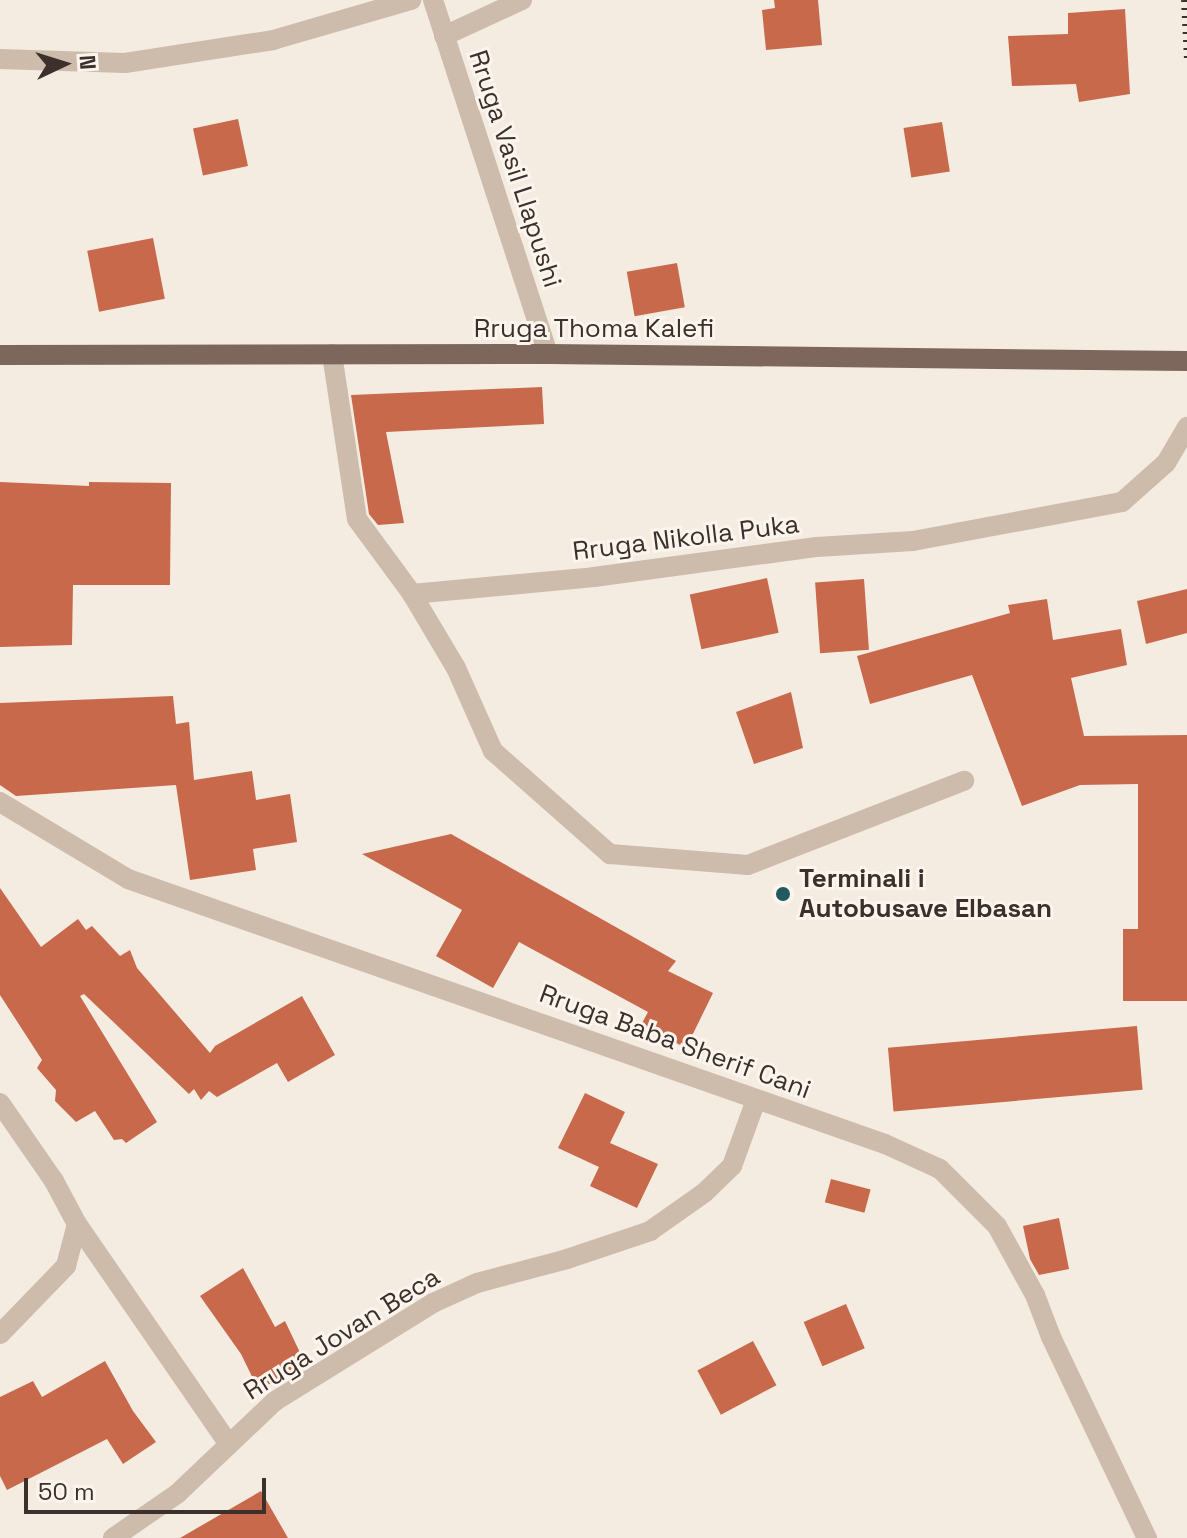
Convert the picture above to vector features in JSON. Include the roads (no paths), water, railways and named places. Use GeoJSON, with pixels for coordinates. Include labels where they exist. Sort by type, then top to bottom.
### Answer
{"type":"FeatureCollection","features":[{"type":"Feature","properties":{"kind":"main road","name":"Rruga Thoma Kalefi"},"geometry":{"type":"LineString","coordinates":[[0,355],[548,354],[1187,361]]}},
{"type":"Feature","properties":{"kind":"street"},"geometry":{"type":"LineString","coordinates":[[0,59],[125,63],[273,40],[411,0]]}},
{"type":"Feature","properties":{"kind":"street","name":"Rruga Vasil Llapushi"},"geometry":{"type":"LineString","coordinates":[[433,0],[548,354]]}},
{"type":"Feature","properties":{"kind":"street"},"geometry":{"type":"LineString","coordinates":[[444,36],[522,0]]}},
{"type":"Feature","properties":{"kind":"street"},"geometry":{"type":"LineString","coordinates":[[332,354],[357,519],[412,594],[456,668],[493,751],[610,854],[748,865],[964,781]]}},
{"type":"Feature","properties":{"kind":"street","name":"Rruga Nikolla Puka"},"geometry":{"type":"LineString","coordinates":[[412,594],[594,577],[803,549],[913,541],[1122,502],[1166,463],[1187,427]]}},
{"type":"Feature","properties":{"kind":"street","name":"Rruga Baba Sherif Cani"},"geometry":{"type":"LineString","coordinates":[[0,802],[128,879],[885,1144],[940,1169],[997,1226],[1035,1295],[1051,1337],[1147,1538]]}},
{"type":"Feature","properties":{"kind":"street","name":"Rruga Jovan Beca"},"geometry":{"type":"LineString","coordinates":[[113,1538],[177,1494],[275,1401],[433,1303],[477,1283],[567,1259],[650,1231],[704,1193],[732,1166],[756,1100]]}},
{"type":"Feature","properties":{"kind":"street"},"geometry":{"type":"LineString","coordinates":[[0,1103],[54,1181],[77,1224],[228,1443]]}},
{"type":"Feature","properties":{"kind":"street"},"geometry":{"type":"LineString","coordinates":[[0,1334],[66,1266],[77,1224]]}},
{"type":"Feature","properties":{"kind":"railway"},"geometry":{"type":"LineString","coordinates":[[1184,0],[1187,59]]}},
{"type":"Feature","properties":{"kind":"place","name":"Terminali i Autobusave Elbasan"},"geometry":{"type":"Point","coordinates":[783,894]}}]}
